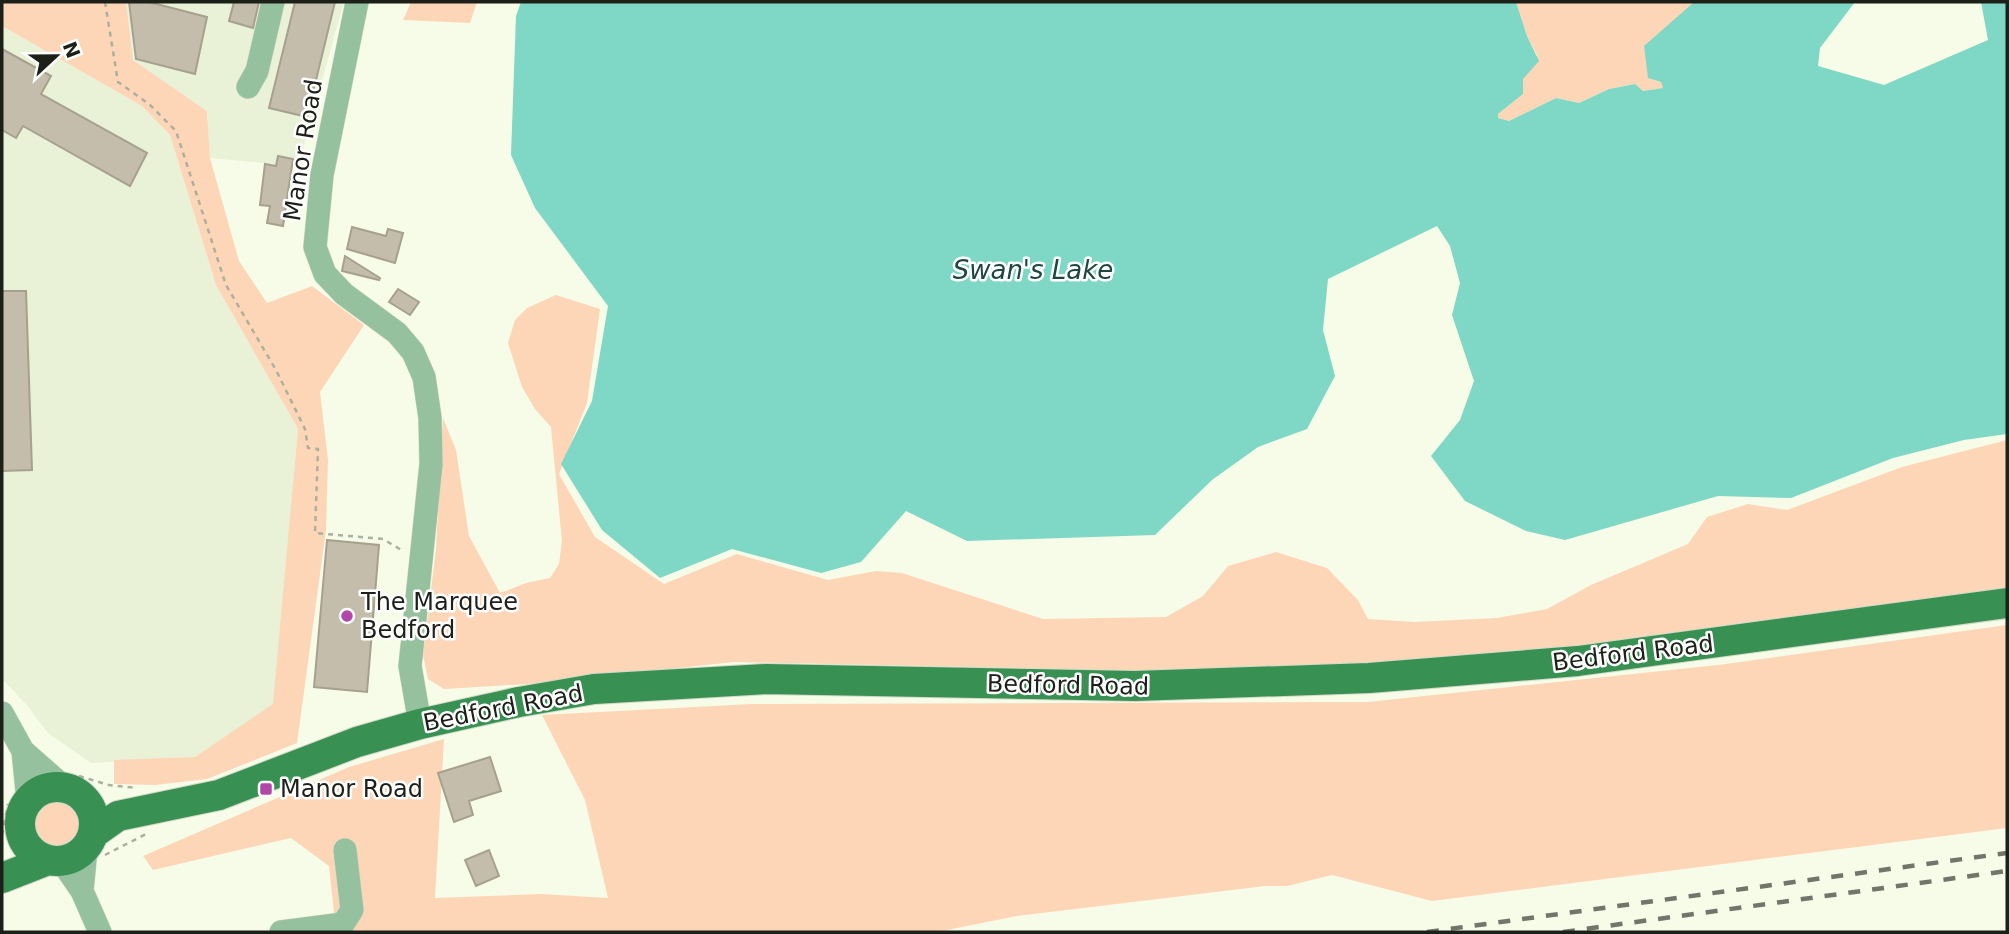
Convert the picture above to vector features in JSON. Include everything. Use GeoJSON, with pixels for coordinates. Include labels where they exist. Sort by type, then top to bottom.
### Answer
{"type":"FeatureCollection","features":[{"type":"Feature","properties":{"kind":"main road","name":"Bedford Road"},"geometry":{"type":"LineString","coordinates":[[75,786],[145,799],[187,803],[219,795],[357,742],[420,724],[571,693],[676,683],[766,679],[1135,686],[1272,684],[1462,672],[1638,653],[2007,603]]}},
{"type":"Feature","properties":{"kind":"main road"},"geometry":{"type":"LineString","coordinates":[[2,862],[11,833],[22,810],[18,799],[44,789],[75,786],[93,812],[72,851],[30,850],[11,833]]}},
{"type":"Feature","properties":{"kind":"main road","name":"Bedford Road"},"geometry":{"type":"LineString","coordinates":[[2,878],[72,851],[145,799]]}},
{"type":"Feature","properties":{"kind":"street"},"geometry":{"type":"LineString","coordinates":[[248,87],[257,71],[273,2]]}},
{"type":"Feature","properties":{"kind":"street","name":"Manor Road"},"geometry":{"type":"LineString","coordinates":[[357,2],[322,175],[316,247],[325,274],[344,294],[397,333],[413,352],[424,377],[430,418],[431,464],[410,666],[420,724]]}},
{"type":"Feature","properties":{"kind":"street"},"geometry":{"type":"LineString","coordinates":[[2,713],[23,751],[75,786]]}},
{"type":"Feature","properties":{"kind":"street"},"geometry":{"type":"LineString","coordinates":[[18,799],[23,751]]}},
{"type":"Feature","properties":{"kind":"street"},"geometry":{"type":"LineString","coordinates":[[281,932],[343,924],[352,910],[345,850]]}},
{"type":"Feature","properties":{"kind":"street"},"geometry":{"type":"LineString","coordinates":[[72,851],[82,891],[100,932]]}},
{"type":"Feature","properties":{"kind":"path"},"geometry":{"type":"LineString","coordinates":[[105,2],[118,82],[149,104],[176,131],[226,285],[276,370],[305,429],[308,448],[318,449],[315,533],[383,539],[405,552]]}},
{"type":"Feature","properties":{"kind":"path"},"geometry":{"type":"LineString","coordinates":[[75,786],[113,786],[145,799]]}},
{"type":"Feature","properties":{"kind":"path"},"geometry":{"type":"LineString","coordinates":[[11,833],[18,799]]}},
{"type":"Feature","properties":{"kind":"shaded area"},"geometry":{"type":"Polygon","coordinates":[[[2,2],[126,2],[133,60],[207,111],[210,158],[239,261],[267,303],[312,286],[364,325],[320,392],[328,460],[326,530],[297,743],[207,779],[155,785],[114,784],[114,760],[195,757],[273,704],[298,429],[216,285],[170,135],[142,106],[2,26],[2,2]]]}},
{"type":"Feature","properties":{"kind":"shaded area"},"geometry":{"type":"Polygon","coordinates":[[[126,2],[344,2],[298,166],[210,158],[207,111],[133,60],[126,2]]]}},
{"type":"Feature","properties":{"kind":"shaded area"},"geometry":{"type":"Polygon","coordinates":[[[411,2],[477,2],[470,23],[403,20],[411,2]]]}},
{"type":"Feature","properties":{"kind":"shaded area"},"geometry":{"type":"Polygon","coordinates":[[[1516,2],[1694,2],[1644,47],[1653,80],[1661,82],[1664,88],[1643,91],[1634,84],[1609,89],[1579,103],[1556,98],[1509,121],[1497,118],[1498,114],[1523,94],[1523,79],[1537,55],[1527,36],[1516,2]]]}},
{"type":"Feature","properties":{"kind":"shaded area"},"geometry":{"type":"Polygon","coordinates":[[[2,26],[142,106],[170,135],[216,285],[298,429],[274,704],[195,757],[91,763],[48,733],[2,679],[2,26]]]}},
{"type":"Feature","properties":{"kind":"shaded area"},"geometry":{"type":"Polygon","coordinates":[[[556,295],[600,309],[587,403],[559,474],[595,537],[664,584],[737,554],[828,580],[876,571],[902,573],[1043,619],[1166,617],[1203,596],[1228,566],[1276,552],[1327,568],[1358,600],[1368,619],[1414,622],[1497,618],[1547,609],[1591,585],[1688,544],[1707,517],[1748,504],[1787,510],[1902,467],[2007,440],[2007,590],[1597,649],[1369,668],[1153,671],[734,662],[527,684],[444,689],[428,679],[423,655],[436,549],[443,418],[456,450],[469,536],[500,593],[526,583],[550,578],[559,564],[562,541],[551,427],[535,409],[522,387],[508,343],[515,320],[527,308],[556,295]]]}},
{"type":"Feature","properties":{"kind":"shaded area"},"geometry":{"type":"Polygon","coordinates":[[[2007,625],[2007,828],[1432,901],[1332,875],[1287,886],[1265,886],[1017,916],[937,932],[336,932],[329,866],[291,838],[153,870],[143,856],[349,767],[444,739],[435,898],[541,894],[608,898],[585,800],[542,715],[752,704],[1368,702],[1718,665],[2007,625]]]}},
{"type":"Feature","properties":{"kind":"shaded area"},"geometry":{"type":"Polygon","coordinates":[[[58,796],[77,804],[85,823],[77,842],[58,850],[39,842],[31,823],[39,804],[58,796]]]}},
{"type":"Feature","properties":{"kind":"water","name":"Swan's Lake"},"geometry":{"type":"Polygon","coordinates":[[[521,2],[1516,2],[1527,36],[1539,61],[1523,79],[1523,94],[1498,114],[1498,118],[1509,121],[1556,98],[1579,103],[1609,89],[1635,84],[1643,91],[1663,88],[1661,82],[1648,78],[1644,46],[1694,2],[1855,2],[1820,48],[1818,66],[1884,85],[1988,40],[1981,2],[2007,2],[2007,434],[1964,440],[1893,458],[1791,498],[1718,496],[1565,540],[1526,531],[1465,501],[1431,456],[1460,420],[1474,381],[1452,315],[1460,283],[1450,246],[1437,226],[1328,279],[1323,330],[1335,376],[1307,429],[1258,447],[1212,480],[1155,535],[967,541],[906,511],[861,562],[821,573],[732,549],[660,578],[602,530],[561,464],[592,401],[608,306],[535,208],[511,155],[516,16],[521,2]]]}},
{"type":"Feature","properties":{"kind":"building"},"geometry":{"type":"Polygon","coordinates":[[[129,2],[149,2],[207,17],[195,74],[136,59],[129,2]]]}},
{"type":"Feature","properties":{"kind":"building"},"geometry":{"type":"Polygon","coordinates":[[[234,2],[259,2],[253,28],[229,21],[234,2]]]}},
{"type":"Feature","properties":{"kind":"building"},"geometry":{"type":"Polygon","coordinates":[[[295,2],[335,2],[307,117],[269,108],[295,2]]]}},
{"type":"Feature","properties":{"kind":"building"},"geometry":{"type":"Polygon","coordinates":[[[2,49],[51,76],[41,94],[147,153],[130,186],[23,126],[16,138],[2,130],[2,49]]]}},
{"type":"Feature","properties":{"kind":"building"},"geometry":{"type":"Polygon","coordinates":[[[278,156],[293,159],[283,226],[267,223],[270,206],[260,205],[265,164],[276,166],[278,156]]]}},
{"type":"Feature","properties":{"kind":"building"},"geometry":{"type":"Polygon","coordinates":[[[352,227],[386,236],[388,229],[403,233],[395,263],[347,249],[352,227]]]}},
{"type":"Feature","properties":{"kind":"building"},"geometry":{"type":"Polygon","coordinates":[[[345,256],[380,278],[379,280],[342,271],[345,256]]]}},
{"type":"Feature","properties":{"kind":"building"},"geometry":{"type":"Polygon","coordinates":[[[398,289],[419,302],[410,315],[389,302],[398,289]]]}},
{"type":"Feature","properties":{"kind":"building"},"geometry":{"type":"Polygon","coordinates":[[[2,291],[26,291],[32,470],[2,471],[2,291]]]}},
{"type":"Feature","properties":{"kind":"building","name":"The Marquee Bedford"},"geometry":{"type":"Polygon","coordinates":[[[327,540],[379,545],[367,692],[314,687],[327,540]]]}},
{"type":"Feature","properties":{"kind":"building"},"geometry":{"type":"Polygon","coordinates":[[[490,757],[501,791],[469,801],[473,815],[454,822],[438,773],[490,757]]]}},
{"type":"Feature","properties":{"kind":"building"},"geometry":{"type":"Polygon","coordinates":[[[489,850],[499,876],[476,886],[465,860],[489,850]]]}},
{"type":"Feature","properties":{"kind":"railway"},"geometry":{"type":"LineString","coordinates":[[1427,932],[2007,853]]}},
{"type":"Feature","properties":{"kind":"railway"},"geometry":{"type":"LineString","coordinates":[[1563,932],[2007,871]]}},
{"type":"Feature","properties":{"kind":"place","name":"The Marquee Bedford"},"geometry":{"type":"Point","coordinates":[347,616]}},
{"type":"Feature","properties":{"kind":"place","name":"Manor Road"},"geometry":{"type":"Point","coordinates":[266,789]}}]}
